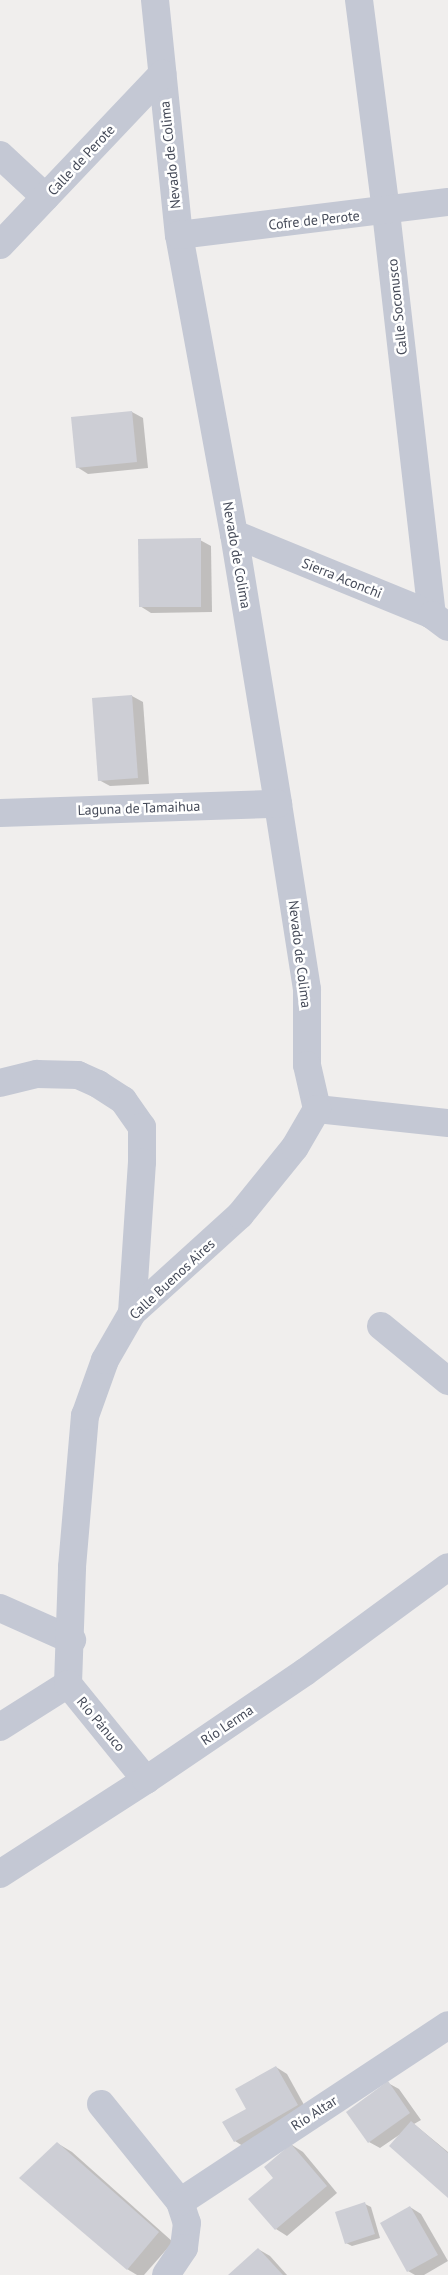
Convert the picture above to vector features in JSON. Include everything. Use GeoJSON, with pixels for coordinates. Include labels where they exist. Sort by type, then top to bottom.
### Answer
{"type":"FeatureCollection","features":[{"type":"Feature","properties":{"kind":"street","name":"Nevado de Colima"},"geometry":{"type":"LineString","coordinates":[[155,0],[179,235],[234,534],[278,804],[307,990],[307,1065],[317,1109]]}},
{"type":"Feature","properties":{"kind":"street","name":"Calle Soconusco"},"geometry":{"type":"LineString","coordinates":[[359,0],[440,621]]}},
{"type":"Feature","properties":{"kind":"street","name":"Calle de Perote"},"geometry":{"type":"LineString","coordinates":[[0,245],[162,74]]}},
{"type":"Feature","properties":{"kind":"street"},"geometry":{"type":"LineString","coordinates":[[0,154],[45,198]]}},
{"type":"Feature","properties":{"kind":"street","name":"Cofre de Perote"},"geometry":{"type":"LineString","coordinates":[[179,235],[386,212],[448,202]]}},
{"type":"Feature","properties":{"kind":"street","name":"Sierra Aconchi"},"geometry":{"type":"LineString","coordinates":[[234,534],[440,621]]}},
{"type":"Feature","properties":{"kind":"street","name":"Laguna de Tamaihua"},"geometry":{"type":"LineString","coordinates":[[0,812],[278,804]]}},
{"type":"Feature","properties":{"kind":"street"},"geometry":{"type":"LineString","coordinates":[[0,1083],[37,1074],[78,1075],[98,1084],[123,1100],[142,1127],[142,1162],[132,1313]]}},
{"type":"Feature","properties":{"kind":"street"},"geometry":{"type":"LineString","coordinates":[[317,1109],[448,1123]]}},
{"type":"Feature","properties":{"kind":"street","name":"Calle Buenos Aires"},"geometry":{"type":"LineString","coordinates":[[68,1684],[72,1640],[72,1567],[85,1416],[105,1360],[132,1313],[240,1215],[295,1147],[317,1109]]}},
{"type":"Feature","properties":{"kind":"street"},"geometry":{"type":"LineString","coordinates":[[381,1326],[448,1381]]}},
{"type":"Feature","properties":{"kind":"street","name":"Río Lerma"},"geometry":{"type":"LineString","coordinates":[[0,1874],[146,1780],[305,1672],[448,1567]]}},
{"type":"Feature","properties":{"kind":"street"},"geometry":{"type":"LineString","coordinates":[[0,1608],[72,1640]]}},
{"type":"Feature","properties":{"kind":"street","name":"Río Pánuco"},"geometry":{"type":"LineString","coordinates":[[0,1727],[68,1684],[146,1780]]}},
{"type":"Feature","properties":{"kind":"street","name":"Río Altar"},"geometry":{"type":"LineString","coordinates":[[180,2202],[448,2024]]}},
{"type":"Feature","properties":{"kind":"street"},"geometry":{"type":"LineString","coordinates":[[101,2104],[180,2202],[187,2223],[184,2248],[166,2275]]}},
{"type":"Feature","properties":{"kind":"building"},"geometry":{"type":"Polygon","coordinates":[[[132,411],[137,462],[76,468],[71,417],[132,411]]]}},
{"type":"Feature","properties":{"kind":"building"},"geometry":{"type":"Polygon","coordinates":[[[201,538],[201,607],[139,607],[138,539],[201,538]]]}},
{"type":"Feature","properties":{"kind":"building"},"geometry":{"type":"Polygon","coordinates":[[[132,695],[138,778],[98,781],[92,698],[132,695]]]}},
{"type":"Feature","properties":{"kind":"building"},"geometry":{"type":"Polygon","coordinates":[[[276,2066],[298,2105],[234,2142],[222,2122],[246,2109],[235,2089],[276,2066]]]}},
{"type":"Feature","properties":{"kind":"building"},"geometry":{"type":"Polygon","coordinates":[[[388,2081],[410,2113],[368,2143],[346,2112],[388,2081]]]}},
{"type":"Feature","properties":{"kind":"building"},"geometry":{"type":"Polygon","coordinates":[[[411,2121],[448,2153],[448,2198],[389,2146],[411,2121]]]}},
{"type":"Feature","properties":{"kind":"building"},"geometry":{"type":"Polygon","coordinates":[[[57,2142],[159,2232],[127,2270],[19,2178],[57,2142]]]}},
{"type":"Feature","properties":{"kind":"building"},"geometry":{"type":"Polygon","coordinates":[[[291,2144],[327,2186],[275,2230],[248,2199],[273,2178],[264,2167],[291,2144]]]}},
{"type":"Feature","properties":{"kind":"building"},"geometry":{"type":"Polygon","coordinates":[[[365,2202],[375,2234],[345,2244],[335,2212],[365,2202]]]}},
{"type":"Feature","properties":{"kind":"building"},"geometry":{"type":"Polygon","coordinates":[[[410,2206],[438,2255],[407,2272],[380,2223],[410,2206]]]}},
{"type":"Feature","properties":{"kind":"building"},"geometry":{"type":"Polygon","coordinates":[[[258,2248],[283,2275],[228,2275],[258,2248]]]}}]}
